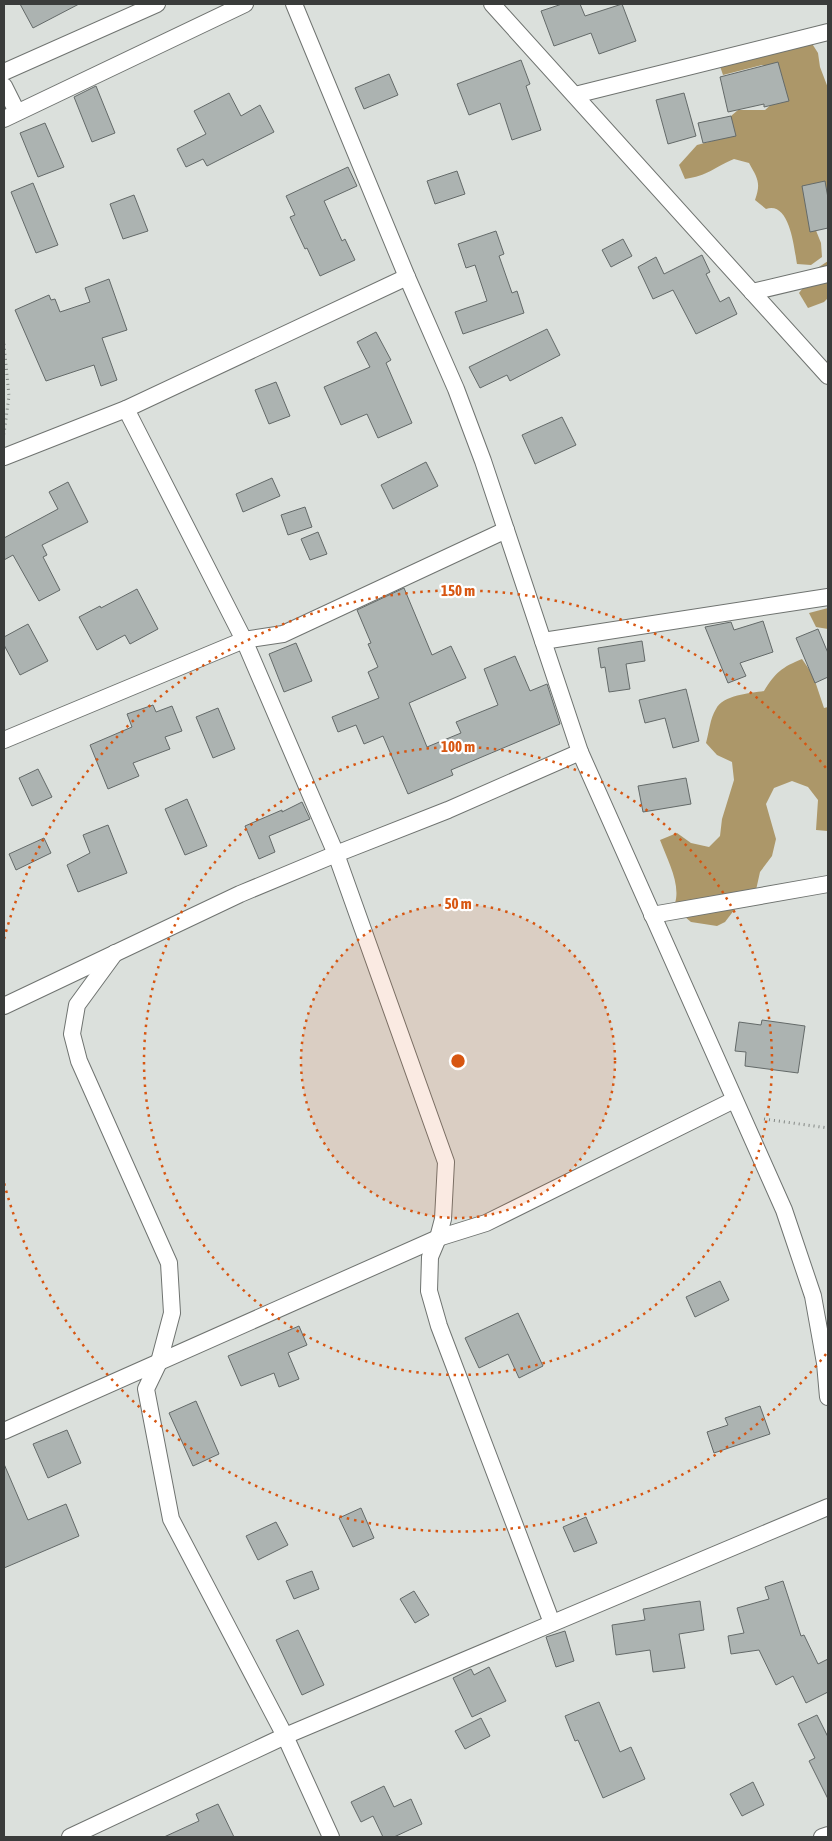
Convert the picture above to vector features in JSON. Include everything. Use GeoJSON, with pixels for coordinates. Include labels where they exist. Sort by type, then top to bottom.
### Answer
{"type":"FeatureCollection","features":[{"type":"Feature","properties":{"kind":"street"},"geometry":{"type":"LineString","coordinates":[[4,72],[157,4]]}},
{"type":"Feature","properties":{"kind":"street"},"geometry":{"type":"LineString","coordinates":[[4,86],[10,116],[245,4]]}},
{"type":"Feature","properties":{"kind":"street"},"geometry":{"type":"LineString","coordinates":[[294,4],[407,277],[456,389],[483,461],[580,752],[784,1210],[813,1296],[825,1363],[828,1397]]}},
{"type":"Feature","properties":{"kind":"street"},"geometry":{"type":"LineString","coordinates":[[492,4],[828,376]]}},
{"type":"Feature","properties":{"kind":"street"},"geometry":{"type":"LineString","coordinates":[[575,96],[828,32]]}},
{"type":"Feature","properties":{"kind":"street"},"geometry":{"type":"LineString","coordinates":[[752,292],[828,274]]}},
{"type":"Feature","properties":{"kind":"street"},"geometry":{"type":"LineString","coordinates":[[4,457],[126,408],[407,277]]}},
{"type":"Feature","properties":{"kind":"street"},"geometry":{"type":"LineString","coordinates":[[126,408],[244,640],[336,854],[446,1162],[443,1219],[430,1257],[429,1291],[439,1326],[552,1623]]}},
{"type":"Feature","properties":{"kind":"street"},"geometry":{"type":"LineString","coordinates":[[4,740],[244,640],[283,634],[506,530]]}},
{"type":"Feature","properties":{"kind":"street"},"geometry":{"type":"LineString","coordinates":[[543,641],[828,597]]}},
{"type":"Feature","properties":{"kind":"street"},"geometry":{"type":"LineString","coordinates":[[4,1006],[240,894],[448,810],[580,752]]}},
{"type":"Feature","properties":{"kind":"street"},"geometry":{"type":"LineString","coordinates":[[652,915],[828,884]]}},
{"type":"Feature","properties":{"kind":"street"},"geometry":{"type":"LineString","coordinates":[[115,953],[78,1004],[72,1034],[79,1061],[169,1264],[172,1313],[159,1362],[146,1389],[171,1519],[285,1736],[331,1837]]}},
{"type":"Feature","properties":{"kind":"street"},"geometry":{"type":"LineString","coordinates":[[4,1431],[438,1238],[486,1223],[734,1100]]}},
{"type":"Feature","properties":{"kind":"street"},"geometry":{"type":"LineString","coordinates":[[70,1837],[285,1736],[828,1507]]}},
{"type":"Feature","properties":{"kind":"street"},"geometry":{"type":"LineString","coordinates":[[822,1837],[828,1835]]}},
{"type":"Feature","properties":{"kind":"path"},"geometry":{"type":"LineString","coordinates":[[4,344],[9,396],[4,434]]}},
{"type":"Feature","properties":{"kind":"path"},"geometry":{"type":"LineString","coordinates":[[741,1116],[828,1128]]}},
{"type":"Feature","properties":{"kind":"shaded area"},"geometry":{"type":"Polygon","coordinates":[[[811,42],[818,53],[820,67],[828,88],[828,226],[822,195],[811,218],[821,243],[822,257],[811,265],[797,264],[792,237],[786,219],[781,212],[774,208],[766,209],[755,200],[758,181],[749,163],[734,159],[693,178],[685,179],[679,165],[697,145],[720,139],[730,131],[731,116],[738,110],[765,110],[782,95],[774,70],[762,65],[723,75],[719,63],[811,42]]]}},
{"type":"Feature","properties":{"kind":"shaded area"},"geometry":{"type":"Polygon","coordinates":[[[828,261],[828,298],[824,302],[808,308],[799,293],[819,267],[828,261]]]}},
{"type":"Feature","properties":{"kind":"shaded area"},"geometry":{"type":"Polygon","coordinates":[[[828,608],[828,629],[816,627],[809,613],[828,608]]]}},
{"type":"Feature","properties":{"kind":"shaded area"},"geometry":{"type":"Polygon","coordinates":[[[802,659],[813,675],[824,708],[828,707],[828,831],[816,830],[818,800],[808,787],[792,781],[774,788],[766,804],[776,839],[772,856],[760,872],[756,890],[741,901],[725,922],[717,926],[691,922],[678,911],[675,903],[675,880],[660,840],[677,833],[691,843],[709,847],[720,836],[722,819],[734,780],[732,762],[717,755],[706,743],[714,713],[719,704],[724,701],[745,694],[764,691],[780,671],[802,659]]]}},
{"type":"Feature","properties":{"kind":"building"},"geometry":{"type":"Polygon","coordinates":[[[20,4],[79,4],[33,28],[20,4]]]}},
{"type":"Feature","properties":{"kind":"building"},"geometry":{"type":"Polygon","coordinates":[[[562,4],[580,4],[585,16],[622,4],[636,41],[599,54],[591,33],[554,46],[541,11],[562,4]]]}},
{"type":"Feature","properties":{"kind":"building"},"geometry":{"type":"Polygon","coordinates":[[[521,60],[530,84],[526,86],[541,130],[512,140],[500,103],[469,115],[457,84],[521,60]]]}},
{"type":"Feature","properties":{"kind":"building"},"geometry":{"type":"Polygon","coordinates":[[[778,62],[789,101],[728,112],[720,77],[778,62]]]}},
{"type":"Feature","properties":{"kind":"building"},"geometry":{"type":"Polygon","coordinates":[[[389,74],[398,95],[364,109],[355,88],[389,74]]]}},
{"type":"Feature","properties":{"kind":"building"},"geometry":{"type":"Polygon","coordinates":[[[96,86],[115,133],[92,142],[74,97],[96,86]]]}},
{"type":"Feature","properties":{"kind":"building"},"geometry":{"type":"Polygon","coordinates":[[[229,93],[241,116],[260,105],[274,132],[207,166],[203,159],[186,167],[177,149],[206,134],[194,111],[229,93]]]}},
{"type":"Feature","properties":{"kind":"building"},"geometry":{"type":"Polygon","coordinates":[[[684,93],[696,136],[668,144],[656,100],[684,93]]]}},
{"type":"Feature","properties":{"kind":"building"},"geometry":{"type":"Polygon","coordinates":[[[731,116],[736,136],[703,143],[698,123],[731,116]]]}},
{"type":"Feature","properties":{"kind":"building"},"geometry":{"type":"Polygon","coordinates":[[[45,123],[64,167],[38,177],[20,133],[45,123]]]}},
{"type":"Feature","properties":{"kind":"building"},"geometry":{"type":"Polygon","coordinates":[[[348,167],[357,186],[324,201],[342,241],[345,239],[355,260],[320,276],[290,217],[295,215],[286,196],[348,167]]]}},
{"type":"Feature","properties":{"kind":"building"},"geometry":{"type":"Polygon","coordinates":[[[457,171],[465,194],[435,204],[427,181],[457,171]]]}},
{"type":"Feature","properties":{"kind":"building"},"geometry":{"type":"Polygon","coordinates":[[[825,181],[828,198],[828,228],[810,232],[802,186],[825,181]]]}},
{"type":"Feature","properties":{"kind":"building"},"geometry":{"type":"Polygon","coordinates":[[[33,183],[58,245],[36,253],[11,192],[33,183]]]}},
{"type":"Feature","properties":{"kind":"building"},"geometry":{"type":"Polygon","coordinates":[[[134,195],[148,231],[123,239],[110,204],[134,195]]]}},
{"type":"Feature","properties":{"kind":"building"},"geometry":{"type":"Polygon","coordinates":[[[496,231],[504,254],[499,256],[512,293],[517,291],[524,313],[463,334],[455,312],[487,301],[475,265],[466,268],[458,244],[496,231]]]}},
{"type":"Feature","properties":{"kind":"building"},"geometry":{"type":"Polygon","coordinates":[[[623,239],[632,256],[611,267],[602,250],[623,239]]]}},
{"type":"Feature","properties":{"kind":"building"},"geometry":{"type":"Polygon","coordinates":[[[702,255],[710,272],[706,274],[720,302],[729,297],[737,314],[696,334],[673,290],[653,299],[638,267],[656,257],[664,274],[702,255]]]}},
{"type":"Feature","properties":{"kind":"building"},"geometry":{"type":"Polygon","coordinates":[[[109,279],[127,330],[102,338],[117,380],[101,386],[94,365],[46,381],[15,310],[49,295],[51,300],[55,299],[60,312],[90,302],[85,288],[109,279]]]}},
{"type":"Feature","properties":{"kind":"building"},"geometry":{"type":"Polygon","coordinates":[[[547,329],[560,355],[510,381],[507,375],[480,388],[469,367],[547,329]]]}},
{"type":"Feature","properties":{"kind":"building"},"geometry":{"type":"Polygon","coordinates":[[[376,332],[391,360],[386,363],[412,423],[378,438],[367,414],[341,425],[324,387],[370,367],[357,342],[376,332]]]}},
{"type":"Feature","properties":{"kind":"building"},"geometry":{"type":"Polygon","coordinates":[[[276,382],[290,416],[269,424],[255,390],[276,382]]]}},
{"type":"Feature","properties":{"kind":"building"},"geometry":{"type":"Polygon","coordinates":[[[562,417],[576,445],[535,464],[522,435],[562,417]]]}},
{"type":"Feature","properties":{"kind":"building"},"geometry":{"type":"Polygon","coordinates":[[[426,462],[438,486],[393,509],[381,485],[426,462]]]}},
{"type":"Feature","properties":{"kind":"building"},"geometry":{"type":"Polygon","coordinates":[[[272,478],[280,496],[243,512],[236,494],[272,478]]]}},
{"type":"Feature","properties":{"kind":"building"},"geometry":{"type":"Polygon","coordinates":[[[68,482],[88,522],[42,545],[47,555],[43,557],[60,590],[39,601],[13,555],[4,560],[4,538],[58,509],[49,492],[68,482]]]}},
{"type":"Feature","properties":{"kind":"building"},"geometry":{"type":"Polygon","coordinates":[[[305,507],[312,527],[288,535],[281,515],[305,507]]]}},
{"type":"Feature","properties":{"kind":"building"},"geometry":{"type":"Polygon","coordinates":[[[318,532],[327,554],[310,560],[301,539],[318,532]]]}},
{"type":"Feature","properties":{"kind":"building"},"geometry":{"type":"Polygon","coordinates":[[[404,588],[432,655],[451,646],[466,678],[409,703],[427,747],[461,733],[456,722],[498,705],[484,669],[515,656],[530,691],[547,684],[560,724],[451,770],[453,775],[408,794],[383,736],[364,744],[356,725],[338,732],[332,717],[379,698],[368,672],[378,667],[368,644],[371,643],[357,610],[404,588]]]}},
{"type":"Feature","properties":{"kind":"building"},"geometry":{"type":"Polygon","coordinates":[[[137,589],[158,629],[130,644],[125,635],[97,650],[79,617],[137,589]]]}},
{"type":"Feature","properties":{"kind":"building"},"geometry":{"type":"Polygon","coordinates":[[[763,621],[773,652],[740,663],[746,676],[728,683],[705,627],[731,622],[734,630],[763,621]]]}},
{"type":"Feature","properties":{"kind":"building"},"geometry":{"type":"Polygon","coordinates":[[[28,624],[48,661],[20,675],[4,645],[4,637],[28,624]]]}},
{"type":"Feature","properties":{"kind":"building"},"geometry":{"type":"Polygon","coordinates":[[[818,629],[828,653],[828,677],[815,683],[796,638],[818,629]]]}},
{"type":"Feature","properties":{"kind":"building"},"geometry":{"type":"Polygon","coordinates":[[[642,641],[645,661],[626,664],[630,689],[609,692],[605,667],[601,668],[598,648],[642,641]]]}},
{"type":"Feature","properties":{"kind":"building"},"geometry":{"type":"Polygon","coordinates":[[[296,643],[312,681],[284,692],[269,654],[296,643]]]}},
{"type":"Feature","properties":{"kind":"building"},"geometry":{"type":"Polygon","coordinates":[[[686,689],[699,741],[673,748],[665,718],[645,723],[639,700],[686,689]]]}},
{"type":"Feature","properties":{"kind":"building"},"geometry":{"type":"Polygon","coordinates":[[[153,705],[156,712],[172,706],[182,731],[165,737],[170,749],[133,763],[139,776],[108,789],[90,745],[132,727],[127,714],[153,705]]]}},
{"type":"Feature","properties":{"kind":"building"},"geometry":{"type":"Polygon","coordinates":[[[218,708],[235,749],[213,758],[196,717],[218,708]]]}},
{"type":"Feature","properties":{"kind":"building"},"geometry":{"type":"Polygon","coordinates":[[[38,769],[52,797],[32,806],[19,778],[38,769]]]}},
{"type":"Feature","properties":{"kind":"building"},"geometry":{"type":"Polygon","coordinates":[[[686,778],[691,804],[643,812],[638,786],[686,778]]]}},
{"type":"Feature","properties":{"kind":"building"},"geometry":{"type":"Polygon","coordinates":[[[187,799],[207,846],[185,855],[165,809],[187,799]]]}},
{"type":"Feature","properties":{"kind":"building"},"geometry":{"type":"Polygon","coordinates":[[[302,802],[310,819],[269,836],[275,852],[259,859],[245,826],[302,802]]]}},
{"type":"Feature","properties":{"kind":"building"},"geometry":{"type":"Polygon","coordinates":[[[108,825],[127,873],[78,892],[67,865],[90,853],[83,835],[108,825]]]}},
{"type":"Feature","properties":{"kind":"building"},"geometry":{"type":"Polygon","coordinates":[[[44,838],[51,853],[16,870],[9,854],[44,838]]]}},
{"type":"Feature","properties":{"kind":"building"},"geometry":{"type":"Polygon","coordinates":[[[762,1020],[805,1026],[798,1073],[745,1066],[746,1052],[735,1051],[739,1022],[761,1025],[762,1020]]]}},
{"type":"Feature","properties":{"kind":"building"},"geometry":{"type":"Polygon","coordinates":[[[720,1281],[729,1300],[695,1317],[686,1297],[720,1281]]]}},
{"type":"Feature","properties":{"kind":"building"},"geometry":{"type":"Polygon","coordinates":[[[518,1313],[543,1366],[519,1378],[508,1354],[479,1368],[465,1338],[518,1313]]]}},
{"type":"Feature","properties":{"kind":"building"},"geometry":{"type":"Polygon","coordinates":[[[299,1326],[307,1345],[288,1353],[299,1379],[279,1387],[274,1373],[241,1386],[228,1356],[299,1326]]]}},
{"type":"Feature","properties":{"kind":"building"},"geometry":{"type":"Polygon","coordinates":[[[196,1401],[219,1454],[193,1466],[169,1413],[196,1401]]]}},
{"type":"Feature","properties":{"kind":"building"},"geometry":{"type":"Polygon","coordinates":[[[760,1406],[770,1434],[714,1453],[707,1432],[728,1425],[725,1418],[760,1406]]]}},
{"type":"Feature","properties":{"kind":"building"},"geometry":{"type":"Polygon","coordinates":[[[67,1430],[81,1463],[48,1478],[33,1444],[67,1430]]]}},
{"type":"Feature","properties":{"kind":"building"},"geometry":{"type":"Polygon","coordinates":[[[4,1464],[28,1520],[66,1504],[79,1536],[4,1568],[4,1464]]]}},
{"type":"Feature","properties":{"kind":"building"},"geometry":{"type":"Polygon","coordinates":[[[361,1508],[374,1538],[353,1547],[339,1518],[361,1508]]]}},
{"type":"Feature","properties":{"kind":"building"},"geometry":{"type":"Polygon","coordinates":[[[586,1517],[597,1543],[574,1552],[563,1527],[586,1517]]]}},
{"type":"Feature","properties":{"kind":"building"},"geometry":{"type":"Polygon","coordinates":[[[276,1522],[288,1545],[258,1560],[246,1536],[276,1522]]]}},
{"type":"Feature","properties":{"kind":"building"},"geometry":{"type":"Polygon","coordinates":[[[312,1571],[319,1589],[294,1599],[286,1581],[312,1571]]]}},
{"type":"Feature","properties":{"kind":"building"},"geometry":{"type":"Polygon","coordinates":[[[783,1581],[801,1636],[804,1635],[818,1664],[828,1659],[828,1692],[806,1703],[793,1676],[776,1685],[759,1650],[731,1654],[728,1636],[744,1633],[737,1608],[769,1599],[765,1587],[783,1581]]]}},
{"type":"Feature","properties":{"kind":"building"},"geometry":{"type":"Polygon","coordinates":[[[414,1591],[429,1615],[415,1623],[400,1599],[414,1591]]]}},
{"type":"Feature","properties":{"kind":"building"},"geometry":{"type":"Polygon","coordinates":[[[700,1601],[704,1630],[679,1634],[685,1668],[653,1672],[650,1650],[616,1655],[612,1625],[645,1620],[643,1609],[700,1601]]]}},
{"type":"Feature","properties":{"kind":"building"},"geometry":{"type":"Polygon","coordinates":[[[298,1630],[324,1685],[302,1695],[276,1640],[298,1630]]]}},
{"type":"Feature","properties":{"kind":"building"},"geometry":{"type":"Polygon","coordinates":[[[565,1631],[574,1661],[556,1667],[546,1637],[565,1631]]]}},
{"type":"Feature","properties":{"kind":"building"},"geometry":{"type":"Polygon","coordinates":[[[489,1667],[506,1701],[472,1717],[453,1678],[471,1669],[474,1675],[489,1667]]]}},
{"type":"Feature","properties":{"kind":"building"},"geometry":{"type":"Polygon","coordinates":[[[599,1702],[620,1752],[631,1747],[645,1779],[603,1798],[578,1740],[575,1741],[565,1716],[599,1702]]]}},
{"type":"Feature","properties":{"kind":"building"},"geometry":{"type":"Polygon","coordinates":[[[817,1715],[828,1737],[828,1799],[809,1761],[815,1758],[798,1724],[817,1715]]]}},
{"type":"Feature","properties":{"kind":"building"},"geometry":{"type":"Polygon","coordinates":[[[481,1718],[490,1736],[465,1749],[455,1731],[481,1718]]]}},
{"type":"Feature","properties":{"kind":"building"},"geometry":{"type":"Polygon","coordinates":[[[753,1782],[764,1805],[742,1816],[730,1794],[753,1782]]]}},
{"type":"Feature","properties":{"kind":"building"},"geometry":{"type":"Polygon","coordinates":[[[384,1786],[394,1807],[411,1799],[422,1824],[394,1837],[383,1837],[373,1816],[361,1822],[351,1802],[384,1786]]]}},
{"type":"Feature","properties":{"kind":"building"},"geometry":{"type":"Polygon","coordinates":[[[218,1804],[234,1837],[164,1837],[199,1821],[196,1814],[218,1804]]]}}]}
